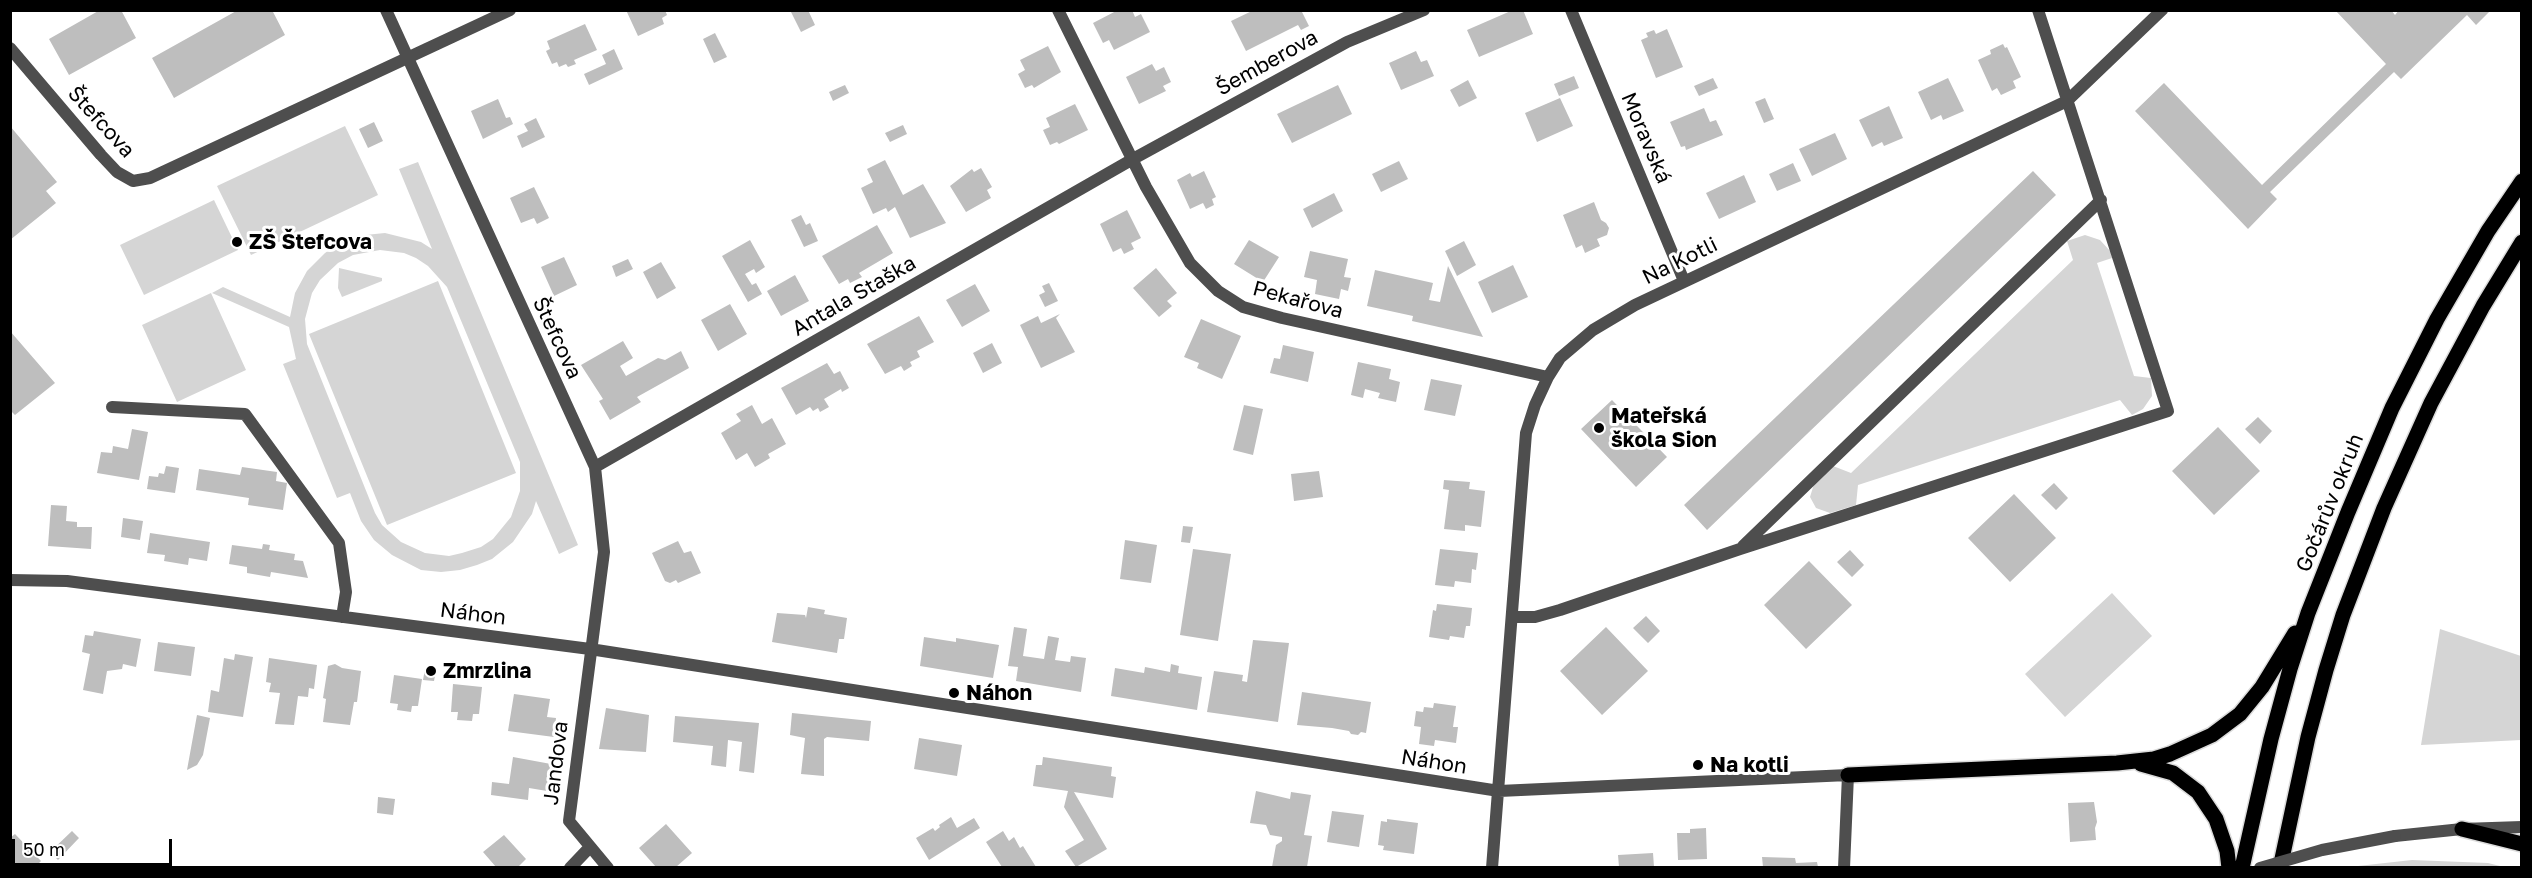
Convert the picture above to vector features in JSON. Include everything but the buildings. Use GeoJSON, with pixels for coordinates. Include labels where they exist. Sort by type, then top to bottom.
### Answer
{"type":"FeatureCollection","features":[{"type":"Feature","properties":{"kind":"main road","name":"Gočárův okruh"},"geometry":{"type":"LineString","coordinates":[[2242,867],[2271,739],[2308,613],[2392,408],[2437,320],[2488,231],[2522,181]]}},
{"type":"Feature","properties":{"kind":"main road"},"geometry":{"type":"LineString","coordinates":[[2280,867],[2308,737],[2326,670],[2343,615],[2384,508],[2431,403],[2483,306],[2522,242]]}},
{"type":"Feature","properties":{"kind":"main road"},"geometry":{"type":"LineString","coordinates":[[1848,775],[2117,763],[2154,759],[2170,754],[2228,725],[2240,714],[2262,687],[2308,613]]}},
{"type":"Feature","properties":{"kind":"main road"},"geometry":{"type":"LineString","coordinates":[[2117,763],[2159,768],[2173,773],[2198,792],[2216,819],[2225,843],[2229,867]]}},
{"type":"Feature","properties":{"kind":"main road"},"geometry":{"type":"LineString","coordinates":[[2462,829],[2522,844]]}},
{"type":"Feature","properties":{"kind":"street","name":"Štefcova"},"geometry":{"type":"LineString","coordinates":[[386,10],[595,467],[604,552],[590,649]]}},
{"type":"Feature","properties":{"kind":"street"},"geometry":{"type":"LineString","coordinates":[[407,58],[510,10]]}},
{"type":"Feature","properties":{"kind":"street","name":"Pekařova"},"geometry":{"type":"LineString","coordinates":[[1058,10],[1146,188],[1190,263],[1218,291],[1243,307],[1293,321],[1548,377]]}},
{"type":"Feature","properties":{"kind":"street","name":"Šemberova"},"geometry":{"type":"LineString","coordinates":[[1133,159],[1347,42],[1424,10]]}},
{"type":"Feature","properties":{"kind":"street","name":"Moravská"},"geometry":{"type":"LineString","coordinates":[[1572,10],[1684,281]]}},
{"type":"Feature","properties":{"kind":"street"},"geometry":{"type":"LineString","coordinates":[[1513,617],[1535,617],[1560,610],[1740,549],[2168,411],[2102,200],[2038,10]]}},
{"type":"Feature","properties":{"kind":"street","name":"Na Kotli"},"geometry":{"type":"LineString","coordinates":[[1492,867],[1526,433],[1535,405],[1560,358],[1593,330],[1635,304],[2067,101],[2162,10]]}},
{"type":"Feature","properties":{"kind":"street","name":"Štefcova"},"geometry":{"type":"LineString","coordinates":[[10,48],[101,155],[117,172],[133,181],[150,178],[407,58]]}},
{"type":"Feature","properties":{"kind":"street","name":"Antala Staška"},"geometry":{"type":"LineString","coordinates":[[595,467],[1133,159]]}},
{"type":"Feature","properties":{"kind":"street"},"geometry":{"type":"LineString","coordinates":[[1740,549],[2102,200]]}},
{"type":"Feature","properties":{"kind":"street"},"geometry":{"type":"LineString","coordinates":[[112,407],[245,414],[339,543],[346,592],[342,617]]}},
{"type":"Feature","properties":{"kind":"street","name":"Náhon"},"geometry":{"type":"LineString","coordinates":[[10,580],[67,581],[590,649],[1499,791],[1848,775]]}},
{"type":"Feature","properties":{"kind":"street","name":"Jandova"},"geometry":{"type":"LineString","coordinates":[[590,649],[569,821],[608,867]]}},
{"type":"Feature","properties":{"kind":"street"},"geometry":{"type":"LineString","coordinates":[[1844,867],[1848,775]]}},
{"type":"Feature","properties":{"kind":"street"},"geometry":{"type":"LineString","coordinates":[[2260,867],[2322,850],[2395,836],[2462,829],[2522,827]]}},
{"type":"Feature","properties":{"kind":"street"},"geometry":{"type":"LineString","coordinates":[[570,867],[590,848]]}},
{"type":"Feature","properties":{"kind":"shaded area"},"geometry":{"type":"Polygon","coordinates":[[[345,126],[378,195],[251,255],[217,186],[345,126]]]}},
{"type":"Feature","properties":{"kind":"shaded area"},"geometry":{"type":"Polygon","coordinates":[[[418,162],[578,545],[559,554],[536,501],[532,514],[513,542],[492,559],[477,565],[441,572],[421,570],[392,555],[374,540],[361,521],[350,493],[337,498],[283,364],[296,359],[289,327],[212,293],[223,287],[290,317],[295,293],[307,271],[325,253],[341,242],[365,235],[385,233],[421,242],[432,249],[399,169],[418,162]],[[380,250],[353,255],[338,263],[320,280],[312,293],[305,319],[307,344],[375,513],[382,525],[401,542],[425,553],[449,556],[481,547],[493,539],[511,517],[520,491],[520,462],[447,287],[428,266],[404,253],[380,250]]]}},
{"type":"Feature","properties":{"kind":"shaded area"},"geometry":{"type":"Polygon","coordinates":[[[214,200],[238,250],[144,295],[120,245],[214,200]]]}},
{"type":"Feature","properties":{"kind":"shaded area"},"geometry":{"type":"Polygon","coordinates":[[[2085,235],[2100,240],[2111,252],[2112,258],[2097,263],[2134,376],[2151,378],[2152,396],[2143,409],[2132,415],[2120,400],[1858,485],[1856,505],[1830,513],[1816,508],[1810,497],[1814,484],[1833,466],[1851,473],[2073,260],[2067,241],[2085,235]]]}},
{"type":"Feature","properties":{"kind":"shaded area"},"geometry":{"type":"Polygon","coordinates":[[[339,268],[382,278],[382,281],[342,297],[338,288],[339,268]]]}},
{"type":"Feature","properties":{"kind":"shaded area"},"geometry":{"type":"Polygon","coordinates":[[[438,281],[516,473],[387,525],[309,334],[438,281]]]}},
{"type":"Feature","properties":{"kind":"shaded area"},"geometry":{"type":"Polygon","coordinates":[[[211,293],[246,370],[177,402],[142,325],[211,293]]]}},
{"type":"Feature","properties":{"kind":"shaded area"},"geometry":{"type":"Polygon","coordinates":[[[2112,593],[2152,636],[2065,717],[2025,674],[2112,593]]]}},
{"type":"Feature","properties":{"kind":"shaded area"},"geometry":{"type":"Polygon","coordinates":[[[2440,629],[2521,656],[2521,740],[2421,745],[2440,629]]]}},
{"type":"Feature","properties":{"kind":"shaded area"},"geometry":{"type":"Polygon","coordinates":[[[2412,860],[2488,863],[2504,867],[2349,867],[2412,860]]]}},
{"type":"Feature","properties":{"kind":"place","name":"ZŠ Štefcova"},"geometry":{"type":"Point","coordinates":[237,242]}},
{"type":"Feature","properties":{"kind":"place","name":"Mateřská škola Sion"},"geometry":{"type":"Point","coordinates":[1599,428]}},
{"type":"Feature","properties":{"kind":"place","name":"Zmrzlina"},"geometry":{"type":"Point","coordinates":[431,671]}},
{"type":"Feature","properties":{"kind":"place","name":"Náhon"},"geometry":{"type":"Point","coordinates":[954,693]}},
{"type":"Feature","properties":{"kind":"place","name":"Na kotli"},"geometry":{"type":"Point","coordinates":[1698,765]}}]}
